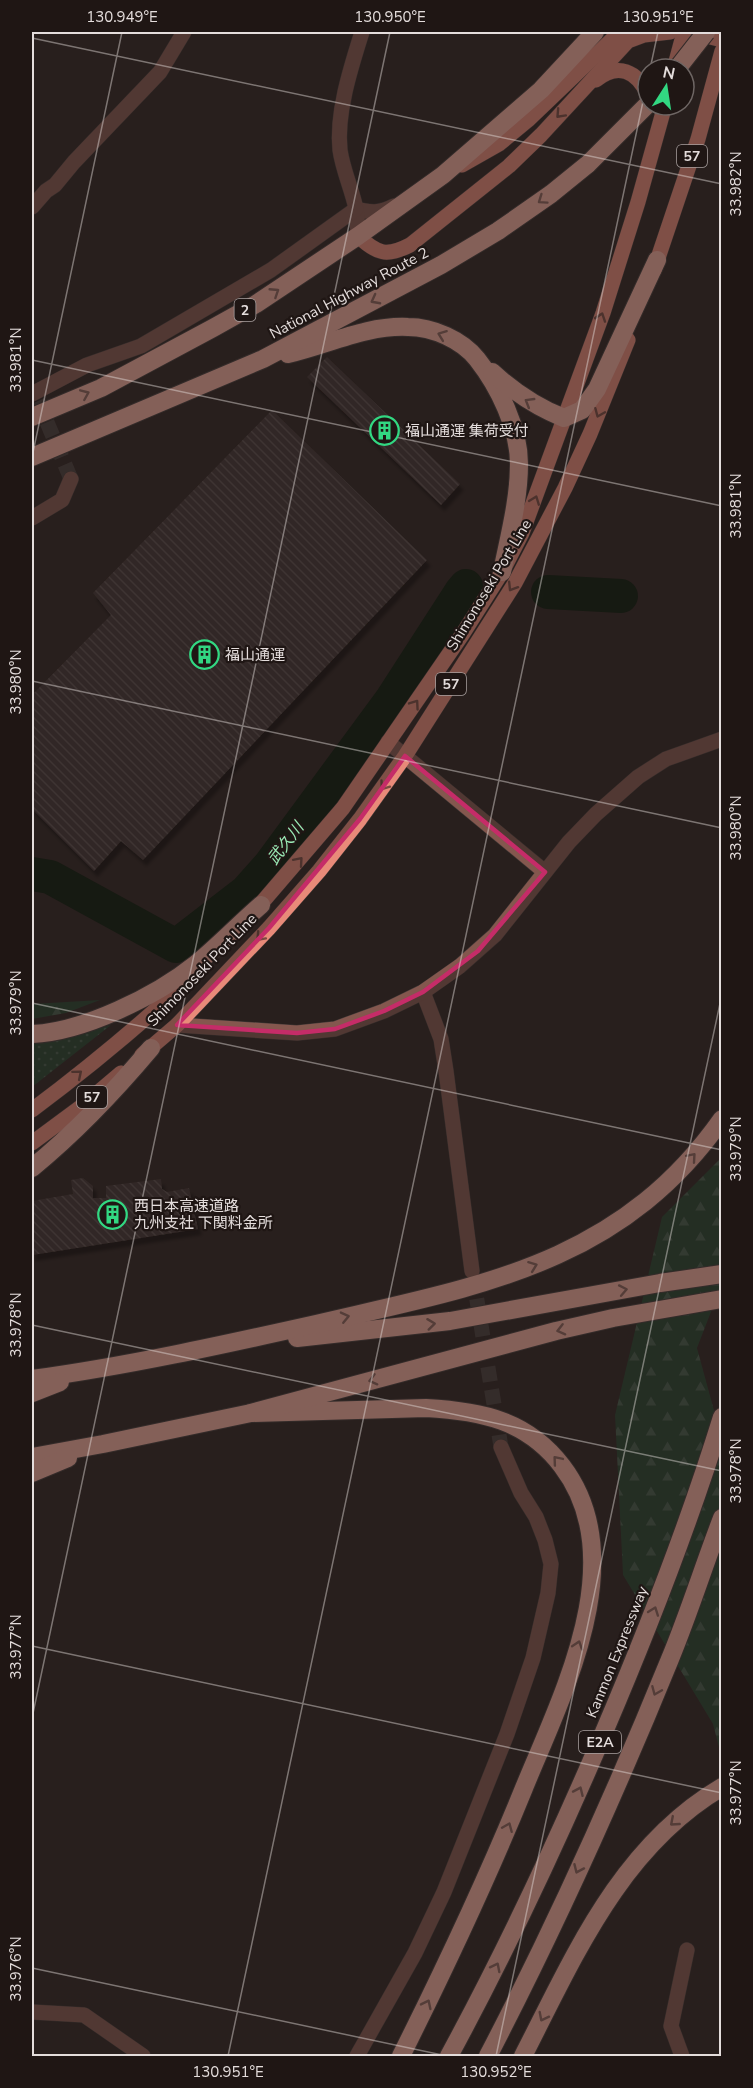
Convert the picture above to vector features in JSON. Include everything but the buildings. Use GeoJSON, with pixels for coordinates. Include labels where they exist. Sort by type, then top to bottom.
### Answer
{"type":"FeatureCollection","features":[{"type":"Feature","properties":{"kind":"highway","name":"2"},"geometry":{"type":"LineString","coordinates":[[34,401],[101,387],[256,304],[358,237],[443,175],[541,90],[596,32]]}},
{"type":"Feature","properties":{"kind":"highway"},"geometry":{"type":"LineString","coordinates":[[686,57],[706,32]]}},
{"type":"Feature","properties":{"kind":"highway","name":"National Highway Route 2"},"geometry":{"type":"LineString","coordinates":[[40,453],[263,359],[450,260],[498,231],[550,194],[588,164],[637,117]]}},
{"type":"Feature","properties":{"kind":"highway"},"geometry":{"type":"LineString","coordinates":[[263,359],[365,332],[409,327],[430,330],[452,339],[527,401],[564,418],[582,410],[597,389],[657,260]]}},
{"type":"Feature","properties":{"kind":"highway"},"geometry":{"type":"LineString","coordinates":[[477,358],[505,404],[518,449],[515,509],[502,572]]}},
{"type":"Feature","properties":{"kind":"highway"},"geometry":{"type":"LineString","coordinates":[[32,1034],[85,1023],[133,1002],[195,965],[261,905]]}},
{"type":"Feature","properties":{"kind":"highway"},"geometry":{"type":"LineString","coordinates":[[32,1168],[78,1128],[110,1096],[151,1048]]}},
{"type":"Feature","properties":{"kind":"highway"},"geometry":{"type":"LineString","coordinates":[[32,1379],[90,1371],[227,1344],[459,1291],[508,1276],[554,1258],[593,1238],[628,1215],[690,1160],[722,1119]]}},
{"type":"Feature","properties":{"kind":"highway"},"geometry":{"type":"LineString","coordinates":[[227,1344],[395,1329],[722,1274]]}},
{"type":"Feature","properties":{"kind":"highway"},"geometry":{"type":"LineString","coordinates":[[32,1457],[251,1413],[556,1331],[668,1307],[722,1299]]}},
{"type":"Feature","properties":{"kind":"highway"},"geometry":{"type":"LineString","coordinates":[[32,1393],[90,1371]]}},
{"type":"Feature","properties":{"kind":"highway"},"geometry":{"type":"LineString","coordinates":[[251,1413],[426,1408],[453,1410],[501,1420],[521,1429],[554,1456],[568,1474],[587,1514],[593,1557],[590,1596],[583,1631],[569,1675],[498,1850],[401,2056]]}},
{"type":"Feature","properties":{"kind":"highway","name":"Kanmon Expressway"},"geometry":{"type":"LineString","coordinates":[[449,2056],[530,1899],[578,1794],[642,1644],[701,1483],[722,1417]]}},
{"type":"Feature","properties":{"kind":"highway"},"geometry":{"type":"LineString","coordinates":[[32,1473],[103,1444]]}},
{"type":"Feature","properties":{"kind":"highway","name":"E2A"},"geometry":{"type":"LineString","coordinates":[[488,2056],[559,1913],[609,1802],[670,1658],[722,1518]]}},
{"type":"Feature","properties":{"kind":"highway"},"geometry":{"type":"LineString","coordinates":[[523,2056],[572,1960],[615,1888],[660,1834],[722,1787]]}},
{"type":"Feature","properties":{"kind":"main road"},"geometry":{"type":"LineString","coordinates":[[443,175],[499,144],[528,120],[620,32]]}},
{"type":"Feature","properties":{"kind":"main road"},"geometry":{"type":"LineString","coordinates":[[358,237],[371,248],[384,253],[399,251],[410,245],[509,166],[542,135],[628,41],[644,35],[670,32]]}},
{"type":"Feature","properties":{"kind":"main road"},"geometry":{"type":"LineString","coordinates":[[679,57],[684,32]]}},
{"type":"Feature","properties":{"kind":"main road"},"geometry":{"type":"LineString","coordinates":[[691,32],[722,40]]}},
{"type":"Feature","properties":{"kind":"main road","name":"Shimonoseki Port Line"},"geometry":{"type":"LineString","coordinates":[[32,1143],[82,1106],[177,1025],[269,928],[319,871],[405,756],[515,583],[565,488],[614,378],[698,139],[722,51]]}},
{"type":"Feature","properties":{"kind":"main road"},"geometry":{"type":"LineString","coordinates":[[579,94],[602,75],[618,70],[636,76]]}},
{"type":"Feature","properties":{"kind":"main road"},"geometry":{"type":"LineString","coordinates":[[653,117],[657,132]]}},
{"type":"Feature","properties":{"kind":"main road","name":"Shimonoseki Port Line"},"geometry":{"type":"LineString","coordinates":[[32,1110],[62,1088],[165,1002],[217,955],[261,905],[343,808],[462,635],[502,572],[522,533],[621,258],[661,117]]}},
{"type":"Feature","properties":{"kind":"street"},"geometry":{"type":"LineString","coordinates":[[32,207],[160,72],[184,32]]}},
{"type":"Feature","properties":{"kind":"street"},"geometry":{"type":"LineString","coordinates":[[358,237],[356,209],[343,170],[340,147],[346,92],[362,32]]}},
{"type":"Feature","properties":{"kind":"street"},"geometry":{"type":"LineString","coordinates":[[356,209],[371,213],[385,210],[425,189]]}},
{"type":"Feature","properties":{"kind":"street"},"geometry":{"type":"LineString","coordinates":[[34,401],[87,365],[141,346],[271,270],[356,209]]}},
{"type":"Feature","properties":{"kind":"street"},"geometry":{"type":"LineString","coordinates":[[32,468],[40,453]]}},
{"type":"Feature","properties":{"kind":"street"},"geometry":{"type":"LineString","coordinates":[[32,518],[62,500],[71,479]]}},
{"type":"Feature","properties":{"kind":"street"},"geometry":{"type":"LineString","coordinates":[[177,1025],[297,1034],[335,1029],[384,1011],[423,992],[460,966],[495,935],[569,842],[596,814],[645,772],[666,759],[722,739]]}},
{"type":"Feature","properties":{"kind":"street"},"geometry":{"type":"LineString","coordinates":[[388,742],[544,872]]}},
{"type":"Feature","properties":{"kind":"street"},"geometry":{"type":"LineString","coordinates":[[423,992],[441,1039],[445,1060],[472,1271]]}},
{"type":"Feature","properties":{"kind":"street"},"geometry":{"type":"LineString","coordinates":[[357,2056],[415,1953],[444,1892],[507,1734],[533,1658],[548,1593],[551,1564],[536,1517],[514,1478],[501,1448]]}},
{"type":"Feature","properties":{"kind":"street"},"geometry":{"type":"LineString","coordinates":[[682,2056],[671,2026],[687,1950]]}},
{"type":"Feature","properties":{"kind":"street"},"geometry":{"type":"LineString","coordinates":[[32,2012],[84,2015],[138,2055]]}},
{"type":"Feature","properties":{"kind":"highlighted area"},"geometry":{"type":"Polygon","coordinates":[[[405,756],[545,872],[478,951],[423,992],[384,1011],[335,1029],[297,1033],[177,1025],[269,928],[360,819],[405,756]]]}},
{"type":"Feature","properties":{"kind":"green space"},"geometry":{"type":"Polygon","coordinates":[[[100,1000],[66,1013],[32,1019],[32,1004],[100,1000]]]}},
{"type":"Feature","properties":{"kind":"green space"},"geometry":{"type":"Polygon","coordinates":[[[111,1025],[32,1087],[32,1043],[66,1038],[111,1025]]]}},
{"type":"Feature","properties":{"kind":"green space"},"geometry":{"type":"Polygon","coordinates":[[[721,1158],[721,1286],[697,1348],[721,1436],[721,1755],[713,1724],[623,1575],[615,1415],[662,1217],[721,1158]]]}},
{"type":"Feature","properties":{"kind":"waterway","name":"武久川"},"geometry":{"type":"LineString","coordinates":[[32,874],[50,877],[176,946],[246,892],[270,865],[392,699],[466,586]]}},
{"type":"Feature","properties":{"kind":"waterway","name":"武久川"},"geometry":{"type":"LineString","coordinates":[[548,592],[621,596]]}},
{"type":"Feature","properties":{"kind":"tunnel"},"geometry":{"type":"LineString","coordinates":[[38,401],[71,479]]}},
{"type":"Feature","properties":{"kind":"tunnel"},"geometry":{"type":"LineString","coordinates":[[473,1276],[501,1447]]}},
{"type":"Feature","properties":{"kind":"place","name":"福山通運 集荷受付"},"geometry":{"type":"Point","coordinates":[384,431]}},
{"type":"Feature","properties":{"kind":"place","name":"福山通運"},"geometry":{"type":"Point","coordinates":[204,655]}},
{"type":"Feature","properties":{"kind":"place","name":"西日本高速道路 九州支社 下関料金所"},"geometry":{"type":"Point","coordinates":[113,1215]}}]}
